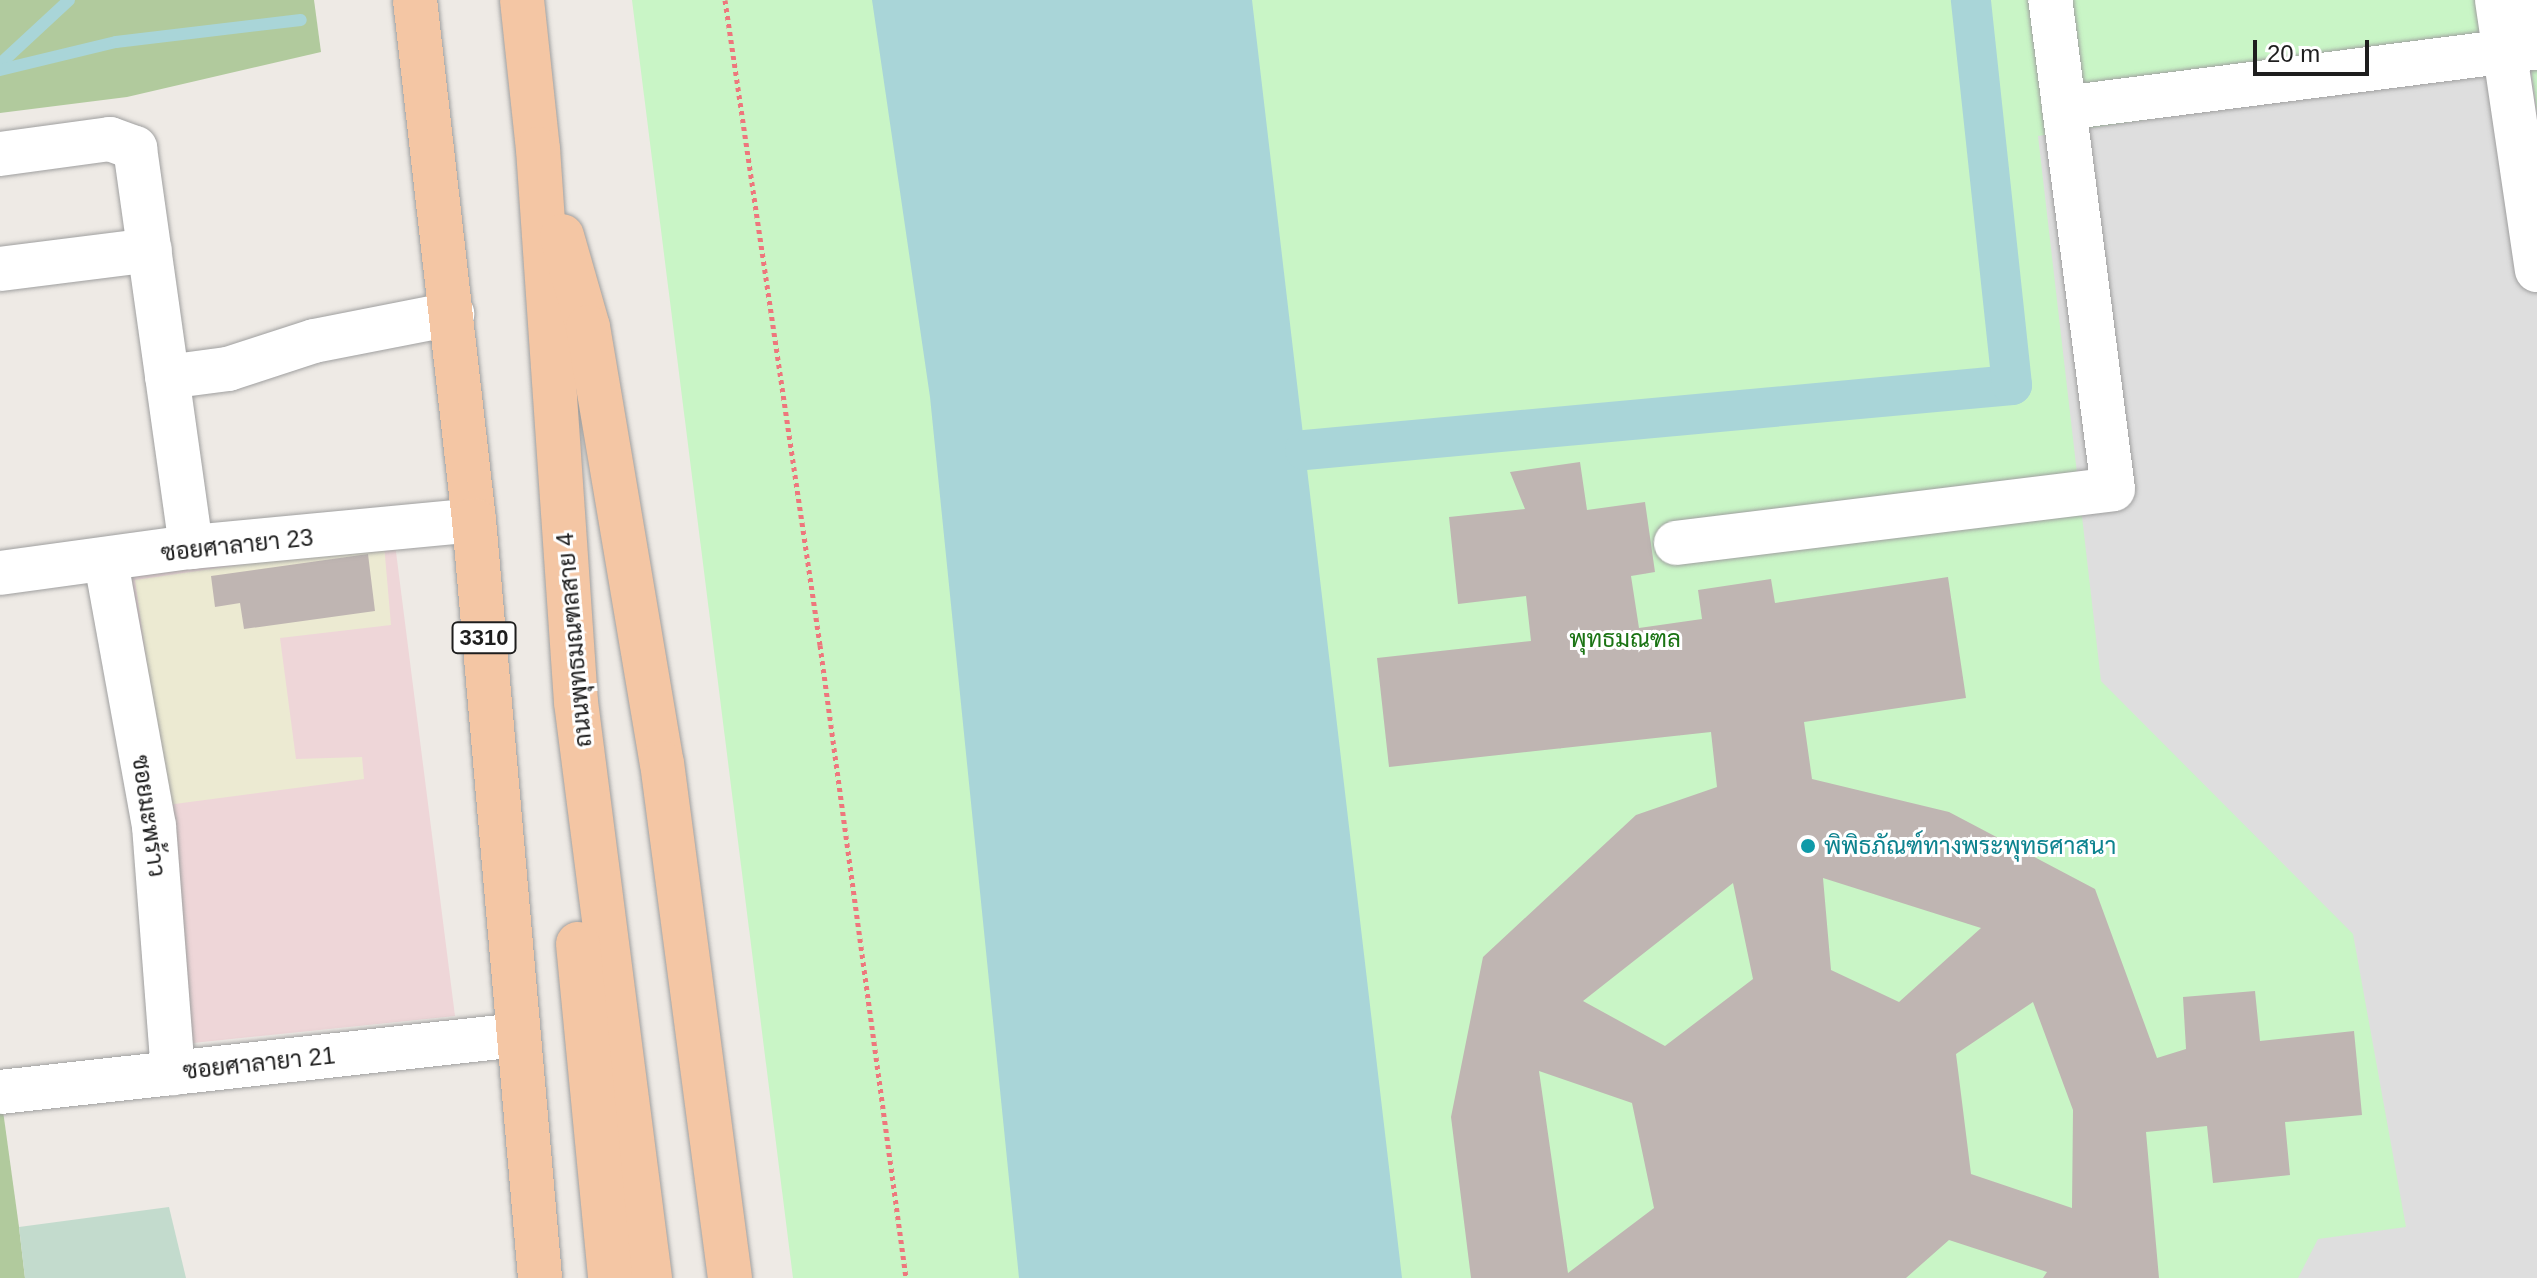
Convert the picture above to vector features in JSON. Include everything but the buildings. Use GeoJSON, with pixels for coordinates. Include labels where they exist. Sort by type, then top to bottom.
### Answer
{"type":"FeatureCollection","features":[{"type":"Feature","properties":{"kind":"main road","name":"3310"},"geometry":{"type":"LineString","coordinates":[[415,0],[474,520],[540,1278]]}},
{"type":"Feature","properties":{"kind":"main road","name":"ถนนพุทธมณฑลสาย 4"},"geometry":{"type":"LineString","coordinates":[[522,0],[538,149],[576,702],[650,1278]]}},
{"type":"Feature","properties":{"kind":"main road"},"geometry":{"type":"LineString","coordinates":[[538,149],[591,342],[662,763],[730,1278]]}},
{"type":"Feature","properties":{"kind":"main road"},"geometry":{"type":"LineString","coordinates":[[576,702],[572,880],[610,1278]]}},
{"type":"Feature","properties":{"kind":"street"},"geometry":{"type":"LineString","coordinates":[[1676,543],[2113,489],[2050,0]]}},
{"type":"Feature","properties":{"kind":"street"},"geometry":{"type":"LineString","coordinates":[[2499,0],[2537,12]]}},
{"type":"Feature","properties":{"kind":"street"},"geometry":{"type":"LineString","coordinates":[[2499,0],[2521,50],[2537,270]]}},
{"type":"Feature","properties":{"kind":"street"},"geometry":{"type":"LineString","coordinates":[[2064,108],[2521,50]]}},
{"type":"Feature","properties":{"kind":"street"},"geometry":{"type":"LineString","coordinates":[[0,154],[110,139],[135,148],[191,547]]}},
{"type":"Feature","properties":{"kind":"street"},"geometry":{"type":"LineString","coordinates":[[0,269],[150,250]]}},
{"type":"Feature","properties":{"kind":"street"},"geometry":{"type":"LineString","coordinates":[[167,377],[228,369],[314,341],[452,314]]}},
{"type":"Feature","properties":{"kind":"street","name":"ซอยศาลายา 23"},"geometry":{"type":"LineString","coordinates":[[0,573],[106,562],[191,547],[474,520]]}},
{"type":"Feature","properties":{"kind":"street","name":"ซอยมะพร้าว"},"geometry":{"type":"LineString","coordinates":[[106,562],[154,826],[173,1073]]}},
{"type":"Feature","properties":{"kind":"street","name":"ซอยศาลายา 21"},"geometry":{"type":"LineString","coordinates":[[0,1092],[518,1035]]}},
{"type":"Feature","properties":{"kind":"path"},"geometry":{"type":"LineString","coordinates":[[725,0],[820,645],[906,1278]]}},
{"type":"Feature","properties":{"kind":"shaded area"},"geometry":{"type":"Polygon","coordinates":[[[2530,62],[2537,111],[2537,1278],[2298,1278],[2318,1239],[2406,1227],[2353,934],[2101,681],[2038,136],[2530,62]]]}},
{"type":"Feature","properties":{"kind":"shaded area"},"geometry":{"type":"Polygon","coordinates":[[[384,544],[391,625],[280,638],[296,759],[362,757],[364,779],[167,805],[135,580],[384,544]]]}},
{"type":"Feature","properties":{"kind":"shaded area"},"geometry":{"type":"Polygon","coordinates":[[[395,544],[455,1016],[193,1043],[167,805],[130,569],[395,544]]]}},
{"type":"Feature","properties":{"kind":"green space"},"geometry":{"type":"Polygon","coordinates":[[[0,0],[314,0],[321,52],[127,97],[0,113],[0,0]]]}},
{"type":"Feature","properties":{"kind":"green space","name":"พุทธมณฑล"},"geometry":{"type":"Polygon","coordinates":[[[632,0],[2537,0],[2537,1278],[793,1278],[632,0]]]}},
{"type":"Feature","properties":{"kind":"green space"},"geometry":{"type":"Polygon","coordinates":[[[0,1089],[19,1227],[25,1278],[0,1278],[0,1089]]]}},
{"type":"Feature","properties":{"kind":"green space"},"geometry":{"type":"Polygon","coordinates":[[[169,1207],[186,1278],[25,1278],[19,1227],[169,1207]]]}},
{"type":"Feature","properties":{"kind":"water"},"geometry":{"type":"Polygon","coordinates":[[[872,0],[1252,0],[1402,1278],[1019,1278],[930,397],[872,0]]]}},
{"type":"Feature","properties":{"kind":"waterway"},"geometry":{"type":"LineString","coordinates":[[0,64],[69,0]]}},
{"type":"Feature","properties":{"kind":"waterway"},"geometry":{"type":"LineString","coordinates":[[1305,450],[2012,385],[1971,0]]}},
{"type":"Feature","properties":{"kind":"waterway"},"geometry":{"type":"LineString","coordinates":[[0,70],[116,42],[301,20]]}},
{"type":"Feature","properties":{"kind":"place","name":"พิพิธภัณฑ์ทางพระพุทธศาสนา"},"geometry":{"type":"Point","coordinates":[1808,846]}}]}
